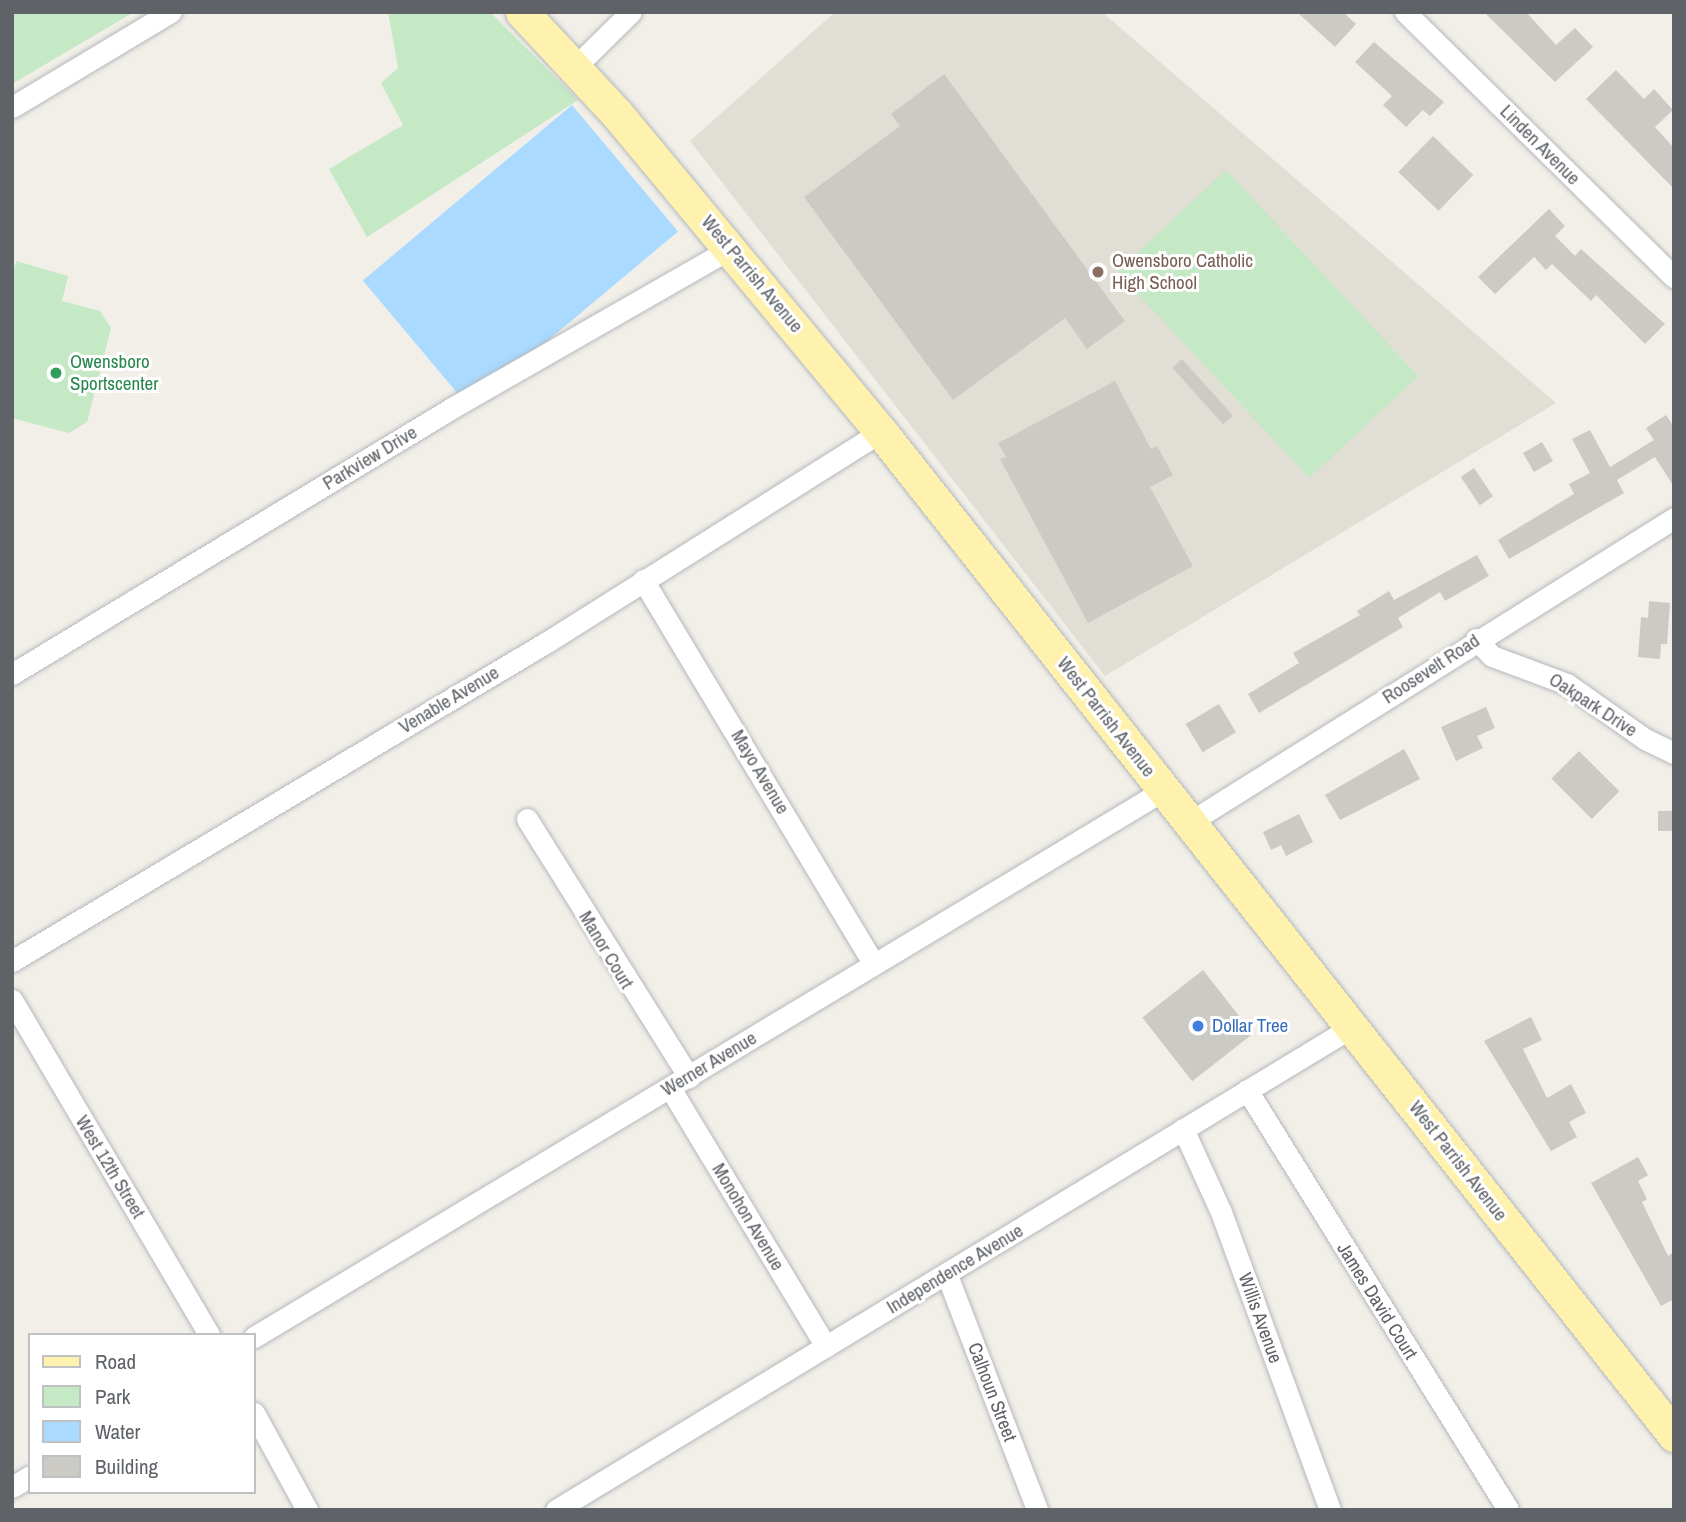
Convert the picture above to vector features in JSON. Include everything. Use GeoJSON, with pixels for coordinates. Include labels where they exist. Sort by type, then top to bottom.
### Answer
{"type":"FeatureCollection","features":[{"type":"Feature","properties":{"kind":"main road","name":"West Parrish Avenue"},"geometry":{"type":"LineString","coordinates":[[522,12],[575,66],[731,248],[881,432],[1674,1435]]}},
{"type":"Feature","properties":{"kind":"street"},"geometry":{"type":"LineString","coordinates":[[12,107],[171,12]]}},
{"type":"Feature","properties":{"kind":"street"},"geometry":{"type":"LineString","coordinates":[[575,66],[631,12]]}},
{"type":"Feature","properties":{"kind":"street","name":"Linden Avenue"},"geometry":{"type":"LineString","coordinates":[[1405,12],[1674,277]]}},
{"type":"Feature","properties":{"kind":"street","name":"Parkview Drive"},"geometry":{"type":"LineString","coordinates":[[12,674],[452,408],[731,248]]}},
{"type":"Feature","properties":{"kind":"street","name":"Venable Avenue"},"geometry":{"type":"LineString","coordinates":[[12,961],[643,580],[881,432]]}},
{"type":"Feature","properties":{"kind":"street","name":"Roosevelt Road"},"geometry":{"type":"LineString","coordinates":[[1190,822],[1476,639],[1674,518]]}},
{"type":"Feature","properties":{"kind":"street","name":"Mayo Avenue"},"geometry":{"type":"LineString","coordinates":[[643,580],[874,964]]}},
{"type":"Feature","properties":{"kind":"street","name":"Oakpark Drive"},"geometry":{"type":"LineString","coordinates":[[1476,639],[1492,656],[1567,684],[1646,739],[1674,753]]}},
{"type":"Feature","properties":{"kind":"street","name":"Werner Avenue"},"geometry":{"type":"LineString","coordinates":[[256,1337],[1164,790]]}},
{"type":"Feature","properties":{"kind":"street","name":"Manor Court"},"geometry":{"type":"LineString","coordinates":[[527,820],[689,1077]]}},
{"type":"Feature","properties":{"kind":"street","name":"West 12th Street"},"geometry":{"type":"LineString","coordinates":[[12,1000],[208,1333]]}},
{"type":"Feature","properties":{"kind":"street","name":"Independence Avenue"},"geometry":{"type":"LineString","coordinates":[[556,1510],[1352,1027]]}},
{"type":"Feature","properties":{"kind":"street","name":"Monohon Avenue"},"geometry":{"type":"LineString","coordinates":[[670,1088],[826,1347]]}},
{"type":"Feature","properties":{"kind":"street","name":"James David Court"},"geometry":{"type":"LineString","coordinates":[[1247,1090],[1508,1510]]}},
{"type":"Feature","properties":{"kind":"street","name":"Willis Avenue"},"geometry":{"type":"LineString","coordinates":[[1183,1129],[1221,1212],[1330,1510]]}},
{"type":"Feature","properties":{"kind":"street","name":"Calhoun Street"},"geometry":{"type":"LineString","coordinates":[[947,1275],[1037,1510]]}},
{"type":"Feature","properties":{"kind":"street"},"geometry":{"type":"LineString","coordinates":[[256,1417],[307,1510]]}},
{"type":"Feature","properties":{"kind":"street"},"geometry":{"type":"LineString","coordinates":[[12,1487],[28,1477]]}},
{"type":"Feature","properties":{"kind":"shaded area","name":"Owensboro Catholic High School"},"geometry":{"type":"Polygon","coordinates":[[[835,12],[1102,12],[1556,403],[1105,676],[690,141],[835,12]]]}},
{"type":"Feature","properties":{"kind":"green space"},"geometry":{"type":"Polygon","coordinates":[[[12,12],[134,12],[12,84],[12,12]]]}},
{"type":"Feature","properties":{"kind":"green space"},"geometry":{"type":"Polygon","coordinates":[[[388,12],[490,12],[578,100],[367,237],[329,169],[403,125],[381,83],[398,68],[388,12]]]}},
{"type":"Feature","properties":{"kind":"green space"},"geometry":{"type":"Polygon","coordinates":[[[1226,170],[1418,376],[1309,478],[1117,272],[1226,170]]]}},
{"type":"Feature","properties":{"kind":"green space","name":"Owensboro Sportscenter"},"geometry":{"type":"Polygon","coordinates":[[[16,261],[68,276],[62,301],[100,311],[111,328],[87,422],[69,433],[12,418],[12,278],[16,261]]]}},
{"type":"Feature","properties":{"kind":"water"},"geometry":{"type":"Polygon","coordinates":[[[572,105],[678,231],[469,407],[363,280],[572,105]]]}},
{"type":"Feature","properties":{"kind":"building"},"geometry":{"type":"Polygon","coordinates":[[[1297,12],[1343,12],[1356,24],[1335,47],[1297,12]]]}},
{"type":"Feature","properties":{"kind":"building"},"geometry":{"type":"Polygon","coordinates":[[[1484,12],[1526,12],[1556,45],[1575,28],[1593,47],[1555,82],[1484,12]]]}},
{"type":"Feature","properties":{"kind":"building"},"geometry":{"type":"Polygon","coordinates":[[[1374,42],[1444,102],[1430,116],[1423,110],[1406,127],[1383,105],[1392,96],[1355,62],[1374,42]]]}},
{"type":"Feature","properties":{"kind":"building"},"geometry":{"type":"Polygon","coordinates":[[[1616,70],[1644,99],[1654,89],[1673,110],[1655,127],[1674,148],[1674,189],[1586,99],[1616,70]]]}},
{"type":"Feature","properties":{"kind":"building"},"geometry":{"type":"Polygon","coordinates":[[[944,74],[1125,321],[1087,349],[1065,318],[953,400],[804,197],[900,126],[891,114],[944,74]]]}},
{"type":"Feature","properties":{"kind":"building"},"geometry":{"type":"Polygon","coordinates":[[[1433,136],[1473,175],[1439,211],[1398,172],[1433,136]]]}},
{"type":"Feature","properties":{"kind":"building"},"geometry":{"type":"Polygon","coordinates":[[[1549,209],[1565,226],[1555,236],[1575,256],[1581,249],[1665,324],[1645,344],[1596,295],[1591,301],[1552,264],[1546,270],[1534,257],[1495,294],[1478,277],[1549,209]]]}},
{"type":"Feature","properties":{"kind":"building"},"geometry":{"type":"Polygon","coordinates":[[[1182,359],[1233,415],[1223,424],[1172,368],[1182,359]]]}},
{"type":"Feature","properties":{"kind":"building"},"geometry":{"type":"Polygon","coordinates":[[[1115,381],[1151,449],[1157,446],[1173,475],[1150,487],[1193,566],[1088,623],[1000,459],[1006,457],[998,443],[1115,381]]]}},
{"type":"Feature","properties":{"kind":"building"},"geometry":{"type":"Polygon","coordinates":[[[1666,415],[1674,427],[1674,487],[1655,457],[1617,480],[1624,493],[1509,559],[1498,540],[1574,494],[1569,484],[1590,473],[1572,439],[1590,430],[1610,467],[1654,440],[1646,428],[1666,415]]]}},
{"type":"Feature","properties":{"kind":"building"},"geometry":{"type":"Polygon","coordinates":[[[1542,442],[1553,461],[1534,472],[1523,453],[1542,442]]]}},
{"type":"Feature","properties":{"kind":"building"},"geometry":{"type":"Polygon","coordinates":[[[1474,468],[1493,496],[1480,505],[1461,477],[1474,468]]]}},
{"type":"Feature","properties":{"kind":"building"},"geometry":{"type":"Polygon","coordinates":[[[1477,555],[1489,576],[1445,601],[1440,592],[1398,618],[1403,627],[1259,713],[1248,694],[1299,663],[1293,653],[1360,615],[1357,611],[1389,591],[1394,600],[1477,555]]]}},
{"type":"Feature","properties":{"kind":"building"},"geometry":{"type":"Polygon","coordinates":[[[1649,601],[1670,603],[1667,644],[1661,644],[1660,659],[1638,657],[1641,617],[1648,618],[1649,601]]]}},
{"type":"Feature","properties":{"kind":"building"},"geometry":{"type":"Polygon","coordinates":[[[1219,704],[1236,732],[1203,752],[1186,724],[1219,704]]]}},
{"type":"Feature","properties":{"kind":"building"},"geometry":{"type":"Polygon","coordinates":[[[1486,707],[1495,728],[1477,736],[1483,748],[1456,761],[1441,727],[1486,707]]]}},
{"type":"Feature","properties":{"kind":"building"},"geometry":{"type":"Polygon","coordinates":[[[1404,749],[1420,779],[1340,820],[1325,795],[1404,749]]]}},
{"type":"Feature","properties":{"kind":"building"},"geometry":{"type":"Polygon","coordinates":[[[1579,751],[1619,791],[1592,819],[1551,779],[1579,751]]]}},
{"type":"Feature","properties":{"kind":"building"},"geometry":{"type":"Polygon","coordinates":[[[1658,811],[1674,811],[1674,831],[1658,831],[1658,811]]]}},
{"type":"Feature","properties":{"kind":"building"},"geometry":{"type":"Polygon","coordinates":[[[1299,814],[1313,842],[1286,856],[1281,845],[1271,850],[1263,832],[1299,814]]]}},
{"type":"Feature","properties":{"kind":"building","name":"Dollar Tree"},"geometry":{"type":"Polygon","coordinates":[[[1203,970],[1253,1034],[1192,1081],[1142,1017],[1203,970]]]}},
{"type":"Feature","properties":{"kind":"building"},"geometry":{"type":"Polygon","coordinates":[[[1531,1017],[1542,1040],[1523,1049],[1547,1098],[1571,1084],[1586,1113],[1569,1122],[1577,1137],[1551,1151],[1484,1041],[1531,1017]]]}},
{"type":"Feature","properties":{"kind":"building"},"geometry":{"type":"Polygon","coordinates":[[[1638,1157],[1648,1175],[1638,1181],[1647,1199],[1642,1202],[1668,1256],[1674,1252],[1674,1299],[1661,1306],[1591,1183],[1638,1157]]]}},
{"type":"Feature","properties":{"kind":"place","name":"Owensboro Catholic High School"},"geometry":{"type":"Point","coordinates":[1098,272]}},
{"type":"Feature","properties":{"kind":"place","name":"Owensboro Sportscenter"},"geometry":{"type":"Point","coordinates":[56,373]}},
{"type":"Feature","properties":{"kind":"place","name":"Dollar Tree"},"geometry":{"type":"Point","coordinates":[1198,1026]}}]}
